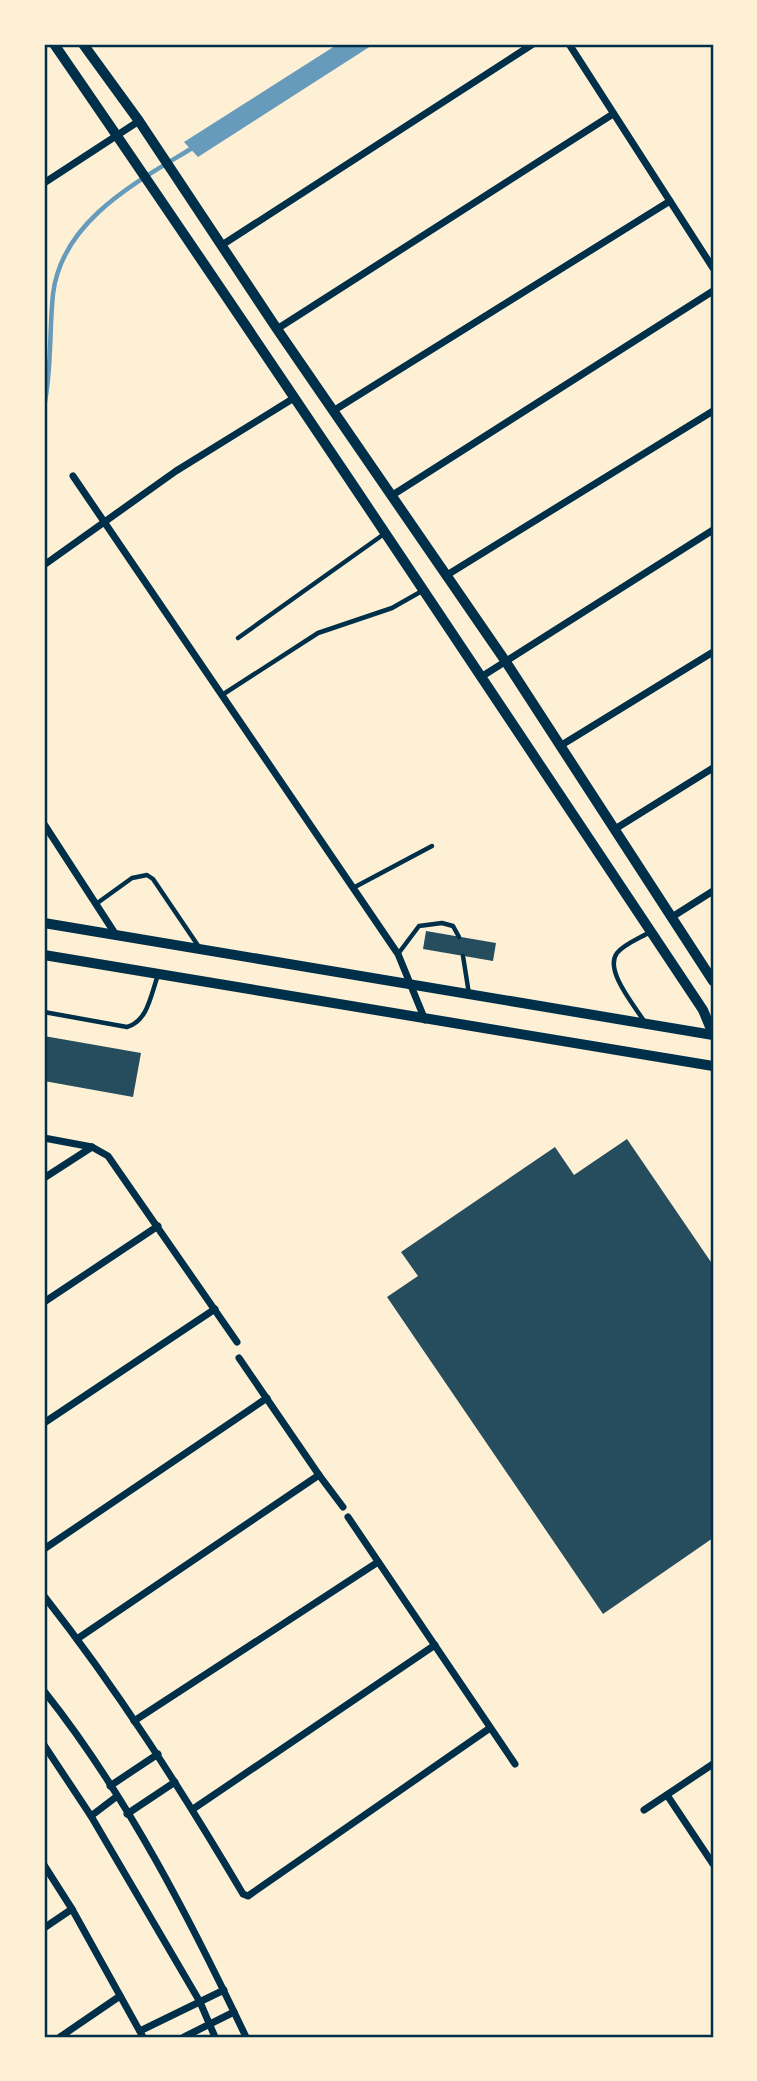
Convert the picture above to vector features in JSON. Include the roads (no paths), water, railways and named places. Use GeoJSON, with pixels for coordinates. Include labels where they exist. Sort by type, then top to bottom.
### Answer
{"type":"FeatureCollection","features":[{"type":"Feature","properties":{"kind":"street"},"geometry":{"type":"LineString","coordinates":[[54,44],[424,590],[703,1010],[713,1035]]}},
{"type":"Feature","properties":{"kind":"street"},"geometry":{"type":"LineString","coordinates":[[83,44],[139,121],[277,329],[506,662],[713,981]]}},
{"type":"Feature","properties":{"kind":"street"},"geometry":{"type":"LineString","coordinates":[[222,245],[533,44]]}},
{"type":"Feature","properties":{"kind":"street"},"geometry":{"type":"LineString","coordinates":[[569,44],[713,268]]}},
{"type":"Feature","properties":{"kind":"street"},"geometry":{"type":"LineString","coordinates":[[277,329],[613,114]]}},
{"type":"Feature","properties":{"kind":"street"},"geometry":{"type":"LineString","coordinates":[[44,183],[139,121]]}},
{"type":"Feature","properties":{"kind":"street"},"geometry":{"type":"LineString","coordinates":[[333,411],[670,201]]}},
{"type":"Feature","properties":{"kind":"street"},"geometry":{"type":"LineString","coordinates":[[391,496],[713,291]]}},
{"type":"Feature","properties":{"kind":"street"},"geometry":{"type":"LineString","coordinates":[[44,565],[176,471],[294,398]]}},
{"type":"Feature","properties":{"kind":"street"},"geometry":{"type":"LineString","coordinates":[[447,575],[713,411]]}},
{"type":"Feature","properties":{"kind":"street"},"geometry":{"type":"LineString","coordinates":[[73,476],[398,954],[425,1020]]}},
{"type":"Feature","properties":{"kind":"street"},"geometry":{"type":"LineString","coordinates":[[481,677],[713,530]]}},
{"type":"Feature","properties":{"kind":"street"},"geometry":{"type":"LineString","coordinates":[[560,746],[713,652]]}},
{"type":"Feature","properties":{"kind":"street"},"geometry":{"type":"LineString","coordinates":[[615,829],[713,768]]}},
{"type":"Feature","properties":{"kind":"street"},"geometry":{"type":"LineString","coordinates":[[44,824],[116,935]]}},
{"type":"Feature","properties":{"kind":"street"},"geometry":{"type":"LineString","coordinates":[[672,917],[713,891]]}},
{"type":"Feature","properties":{"kind":"street"},"geometry":{"type":"LineString","coordinates":[[44,923],[713,1035]]}},
{"type":"Feature","properties":{"kind":"street"},"geometry":{"type":"LineString","coordinates":[[44,955],[713,1066]]}},
{"type":"Feature","properties":{"kind":"street"},"geometry":{"type":"LineString","coordinates":[[44,1138],[92,1147],[108,1156],[237,1342]]}},
{"type":"Feature","properties":{"kind":"street"},"geometry":{"type":"LineString","coordinates":[[44,1178],[92,1147]]}},
{"type":"Feature","properties":{"kind":"street"},"geometry":{"type":"LineString","coordinates":[[44,1302],[158,1226]]}},
{"type":"Feature","properties":{"kind":"street"},"geometry":{"type":"LineString","coordinates":[[44,1423],[215,1309]]}},
{"type":"Feature","properties":{"kind":"street"},"geometry":{"type":"LineString","coordinates":[[239,1358],[343,1507]]}},
{"type":"Feature","properties":{"kind":"street"},"geometry":{"type":"LineString","coordinates":[[44,1549],[267,1398]]}},
{"type":"Feature","properties":{"kind":"street"},"geometry":{"type":"LineString","coordinates":[[78,1639],[319,1475]]}},
{"type":"Feature","properties":{"kind":"street"},"geometry":{"type":"LineString","coordinates":[[348,1517],[515,1764]]}},
{"type":"Feature","properties":{"kind":"street"},"geometry":{"type":"LineString","coordinates":[[134,1721],[378,1562]]}},
{"type":"Feature","properties":{"kind":"street"},"geometry":{"type":"LineString","coordinates":[[44,1596],[78,1639],[158,1754],[243,1894],[247,1896],[490,1728]]}},
{"type":"Feature","properties":{"kind":"street"},"geometry":{"type":"LineString","coordinates":[[192,1809],[435,1646]]}},
{"type":"Feature","properties":{"kind":"street"},"geometry":{"type":"LineString","coordinates":[[44,1691],[74,1729],[127,1814],[184,1914],[246,2037]]}},
{"type":"Feature","properties":{"kind":"street"},"geometry":{"type":"LineString","coordinates":[[44,1745],[91,1816],[200,2002],[215,2037]]}},
{"type":"Feature","properties":{"kind":"street"},"geometry":{"type":"LineString","coordinates":[[110,1786],[158,1754]]}},
{"type":"Feature","properties":{"kind":"street"},"geometry":{"type":"LineString","coordinates":[[644,1810],[713,1764]]}},
{"type":"Feature","properties":{"kind":"street"},"geometry":{"type":"LineString","coordinates":[[127,1814],[175,1782]]}},
{"type":"Feature","properties":{"kind":"street"},"geometry":{"type":"LineString","coordinates":[[667,1795],[713,1864]]}},
{"type":"Feature","properties":{"kind":"street"},"geometry":{"type":"LineString","coordinates":[[91,1816],[116,1797]]}},
{"type":"Feature","properties":{"kind":"street"},"geometry":{"type":"LineString","coordinates":[[44,1865],[72,1909],[141,2034],[224,1990]]}},
{"type":"Feature","properties":{"kind":"street"},"geometry":{"type":"LineString","coordinates":[[44,1928],[72,1909]]}},
{"type":"Feature","properties":{"kind":"street"},"geometry":{"type":"LineString","coordinates":[[60,2037],[120,1996]]}},
{"type":"Feature","properties":{"kind":"street"},"geometry":{"type":"LineString","coordinates":[[184,2037],[234,2012]]}},
{"type":"Feature","properties":{"kind":"lane"},"geometry":{"type":"LineString","coordinates":[[238,638],[384,533]]}},
{"type":"Feature","properties":{"kind":"lane"},"geometry":{"type":"LineString","coordinates":[[222,695],[318,633],[392,608],[424,590]]}},
{"type":"Feature","properties":{"kind":"lane"},"geometry":{"type":"LineString","coordinates":[[352,888],[432,846]]}},
{"type":"Feature","properties":{"kind":"lane"},"geometry":{"type":"LineString","coordinates":[[96,904],[132,878],[147,875],[153,879],[201,949]]}},
{"type":"Feature","properties":{"kind":"lane"},"geometry":{"type":"LineString","coordinates":[[398,954],[419,926],[442,923],[453,926],[459,937]]}},
{"type":"Feature","properties":{"kind":"lane"},"geometry":{"type":"LineString","coordinates":[[647,1025],[613,972],[613,960],[618,951],[651,932]]}},
{"type":"Feature","properties":{"kind":"lane"},"geometry":{"type":"LineString","coordinates":[[463,956],[469,995]]}},
{"type":"Feature","properties":{"kind":"lane"},"geometry":{"type":"LineString","coordinates":[[44,1012],[127,1027],[136,1024],[144,1016],[158,974]]}},
{"type":"Feature","properties":{"kind":"water"},"geometry":{"type":"Polygon","coordinates":[[[338,44],[374,44],[198,157],[184,142],[338,44]]]}},
{"type":"Feature","properties":{"kind":"waterway"},"geometry":{"type":"LineString","coordinates":[[44,407],[53,294],[59,268],[71,245],[87,224],[127,189],[194,147]]}}]}
